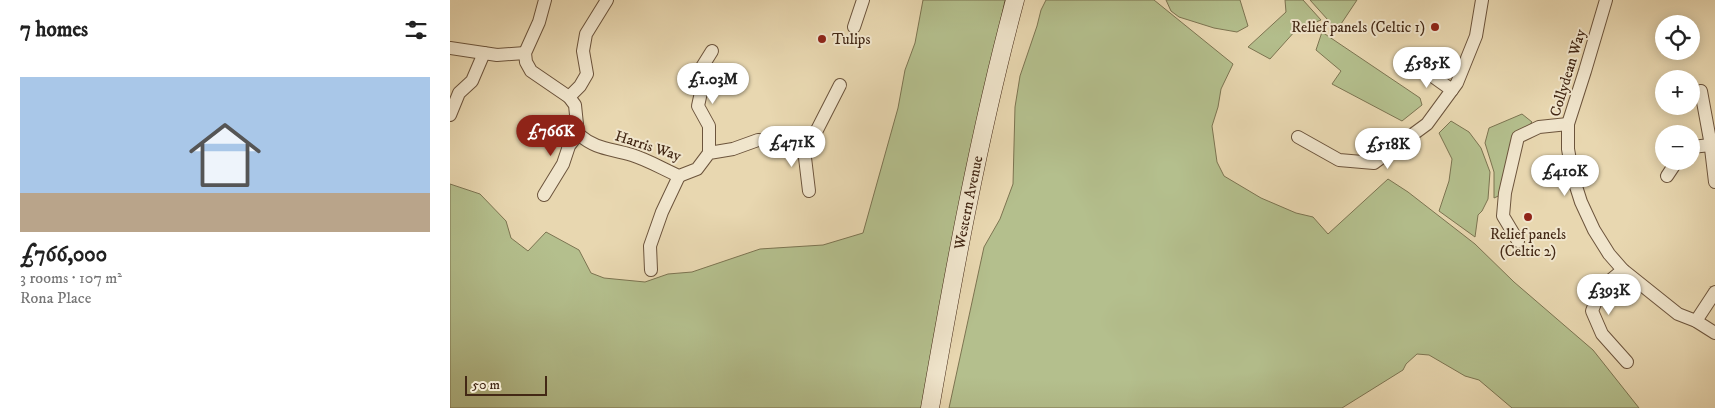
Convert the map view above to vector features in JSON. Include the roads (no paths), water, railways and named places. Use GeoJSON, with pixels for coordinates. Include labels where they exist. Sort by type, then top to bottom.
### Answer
{"type":"FeatureCollection","features":[{"type":"Feature","properties":{"kind":"main road","name":"Western Avenue"},"geometry":{"type":"LineString","coordinates":[[930,408],[984,122],[1014,0]]}},
{"type":"Feature","properties":{"kind":"street"},"geometry":{"type":"LineString","coordinates":[[544,195],[563,164],[569,146],[578,134],[575,104],[569,97],[531,72],[526,62],[524,53],[539,22],[545,0]]}},
{"type":"Feature","properties":{"kind":"street"},"geometry":{"type":"LineString","coordinates":[[569,97],[580,86],[587,74],[583,51],[586,34],[607,0]]}},
{"type":"Feature","properties":{"kind":"street"},"geometry":{"type":"LineString","coordinates":[[854,27],[863,0]]}},
{"type":"Feature","properties":{"kind":"street"},"geometry":{"type":"LineString","coordinates":[[1298,137],[1339,160],[1374,163],[1427,124],[1457,83],[1476,36],[1482,0]]}},
{"type":"Feature","properties":{"kind":"street","name":"Collydean Way"},"geometry":{"type":"LineString","coordinates":[[1606,0],[1568,124],[1568,149],[1571,168],[1581,202],[1594,230],[1623,270],[1678,314],[1696,321],[1715,333]]}},
{"type":"Feature","properties":{"kind":"street"},"geometry":{"type":"LineString","coordinates":[[450,48],[497,55],[524,53]]}},
{"type":"Feature","properties":{"kind":"street"},"geometry":{"type":"LineString","coordinates":[[712,51],[702,67],[703,83],[698,106],[709,126],[710,153],[733,149],[758,140],[803,141],[818,130],[840,85]]}},
{"type":"Feature","properties":{"kind":"street"},"geometry":{"type":"LineString","coordinates":[[450,115],[460,93],[472,82],[484,54]]}},
{"type":"Feature","properties":{"kind":"street"},"geometry":{"type":"LineString","coordinates":[[1417,65],[1452,90]]}},
{"type":"Feature","properties":{"kind":"street"},"geometry":{"type":"LineString","coordinates":[[1701,91],[1711,145],[1715,182]]}},
{"type":"Feature","properties":{"kind":"street"},"geometry":{"type":"LineString","coordinates":[[1518,241],[1503,216],[1505,193],[1518,137],[1539,127],[1568,124]]}},
{"type":"Feature","properties":{"kind":"street","name":"Harris Way"},"geometry":{"type":"LineString","coordinates":[[578,134],[587,142],[600,148],[632,155],[679,176],[697,169],[710,153]]}},
{"type":"Feature","properties":{"kind":"street"},"geometry":{"type":"LineString","coordinates":[[803,141],[809,192]]}},
{"type":"Feature","properties":{"kind":"street"},"geometry":{"type":"LineString","coordinates":[[1700,146],[1711,145]]}},
{"type":"Feature","properties":{"kind":"street"},"geometry":{"type":"LineString","coordinates":[[1667,176],[1671,170]]}},
{"type":"Feature","properties":{"kind":"street"},"geometry":{"type":"LineString","coordinates":[[651,270],[650,246],[662,212],[679,176]]}},
{"type":"Feature","properties":{"kind":"street"},"geometry":{"type":"LineString","coordinates":[[1623,270],[1601,288],[1592,312],[1602,334],[1627,362]]}},
{"type":"Feature","properties":{"kind":"street"},"geometry":{"type":"LineString","coordinates":[[1696,321],[1715,292]]}},
{"type":"Feature","properties":{"kind":"place","name":"Relief panels (Celtic 1)"},"geometry":{"type":"Point","coordinates":[1435,27]}},
{"type":"Feature","properties":{"kind":"place","name":"Tulips"},"geometry":{"type":"Point","coordinates":[822,39]}},
{"type":"Feature","properties":{"kind":"place","name":"Relief panels (Celtic 2)"},"geometry":{"type":"Point","coordinates":[1528,217]}}]}
